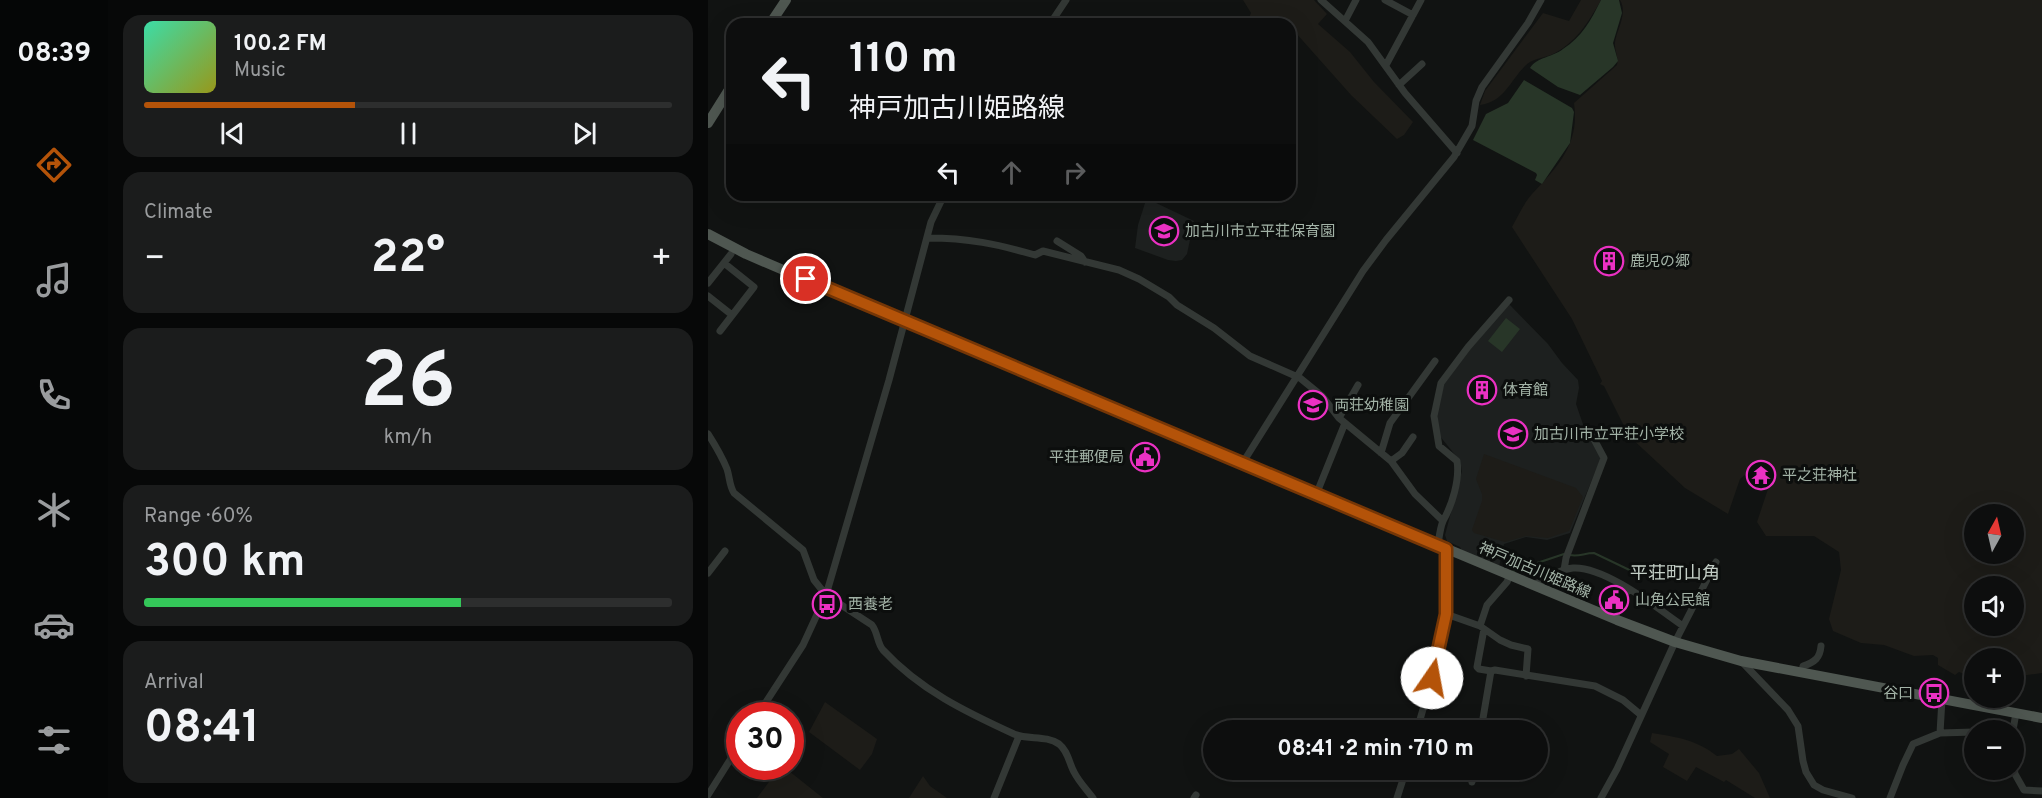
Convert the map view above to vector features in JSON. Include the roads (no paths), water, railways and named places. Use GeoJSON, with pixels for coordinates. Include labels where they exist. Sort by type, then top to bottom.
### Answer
{"type":"FeatureCollection","features":[{"type":"Feature","properties":{"kind":"main road"},"geometry":{"type":"LineString","coordinates":[[774,18],[786,0]]}},
{"type":"Feature","properties":{"kind":"main road"},"geometry":{"type":"LineString","coordinates":[[708,123],[726,94]]}},
{"type":"Feature","properties":{"kind":"main road","name":"神戸加古川姫路線"},"geometry":{"type":"LineString","coordinates":[[708,235],[746,254],[1242,464],[1614,619],[1675,642],[1741,661],[2042,718]]}},
{"type":"Feature","properties":{"kind":"street"},"geometry":{"type":"LineString","coordinates":[[1054,18],[1066,0]]}},
{"type":"Feature","properties":{"kind":"street"},"geometry":{"type":"LineString","coordinates":[[1321,0],[1368,42],[1399,85],[1457,153]]}},
{"type":"Feature","properties":{"kind":"street"},"geometry":{"type":"LineString","coordinates":[[1345,21],[1356,0]]}},
{"type":"Feature","properties":{"kind":"street"},"geometry":{"type":"LineString","coordinates":[[1385,0],[1413,15]]}},
{"type":"Feature","properties":{"kind":"street"},"geometry":{"type":"LineString","coordinates":[[1386,65],[1421,0]]}},
{"type":"Feature","properties":{"kind":"street"},"geometry":{"type":"LineString","coordinates":[[1242,464],[1364,271],[1386,240],[1457,153],[1472,126],[1476,101],[1482,87],[1542,0]]}},
{"type":"Feature","properties":{"kind":"street"},"geometry":{"type":"LineString","coordinates":[[1399,85],[1422,64]]}},
{"type":"Feature","properties":{"kind":"street"},"geometry":{"type":"LineString","coordinates":[[766,702],[803,645],[826,595],[905,322],[931,222],[941,201]]}},
{"type":"Feature","properties":{"kind":"street"},"geometry":{"type":"LineString","coordinates":[[928,238],[958,238],[994,243],[1035,255],[1043,251],[1119,270],[1139,279],[1214,328],[1250,356],[1295,378],[1300,378],[1322,396],[1342,421],[1391,461],[1415,494],[1443,522]]}},
{"type":"Feature","properties":{"kind":"street"},"geometry":{"type":"LineString","coordinates":[[1057,241],[1081,256],[1086,262]]}},
{"type":"Feature","properties":{"kind":"street"},"geometry":{"type":"LineString","coordinates":[[708,283],[731,254]]}},
{"type":"Feature","properties":{"kind":"street"},"geometry":{"type":"LineString","coordinates":[[720,331],[754,287],[724,263]]}},
{"type":"Feature","properties":{"kind":"street"},"geometry":{"type":"LineString","coordinates":[[708,296],[732,315]]}},
{"type":"Feature","properties":{"kind":"street"},"geometry":{"type":"LineString","coordinates":[[1420,720],[1446,614],[1442,547],[1443,522],[1448,513],[1458,470],[1457,461],[1439,446],[1434,416],[1441,382],[1509,300]]}},
{"type":"Feature","properties":{"kind":"street"},"geometry":{"type":"LineString","coordinates":[[1381,453],[1390,423],[1435,361]]}},
{"type":"Feature","properties":{"kind":"street"},"geometry":{"type":"LineString","coordinates":[[1316,495],[1351,397],[1358,385]]}},
{"type":"Feature","properties":{"kind":"street"},"geometry":{"type":"LineString","coordinates":[[1351,397],[1366,404]]}},
{"type":"Feature","properties":{"kind":"street"},"geometry":{"type":"LineString","coordinates":[[1564,570],[1567,555],[1604,458],[1589,430]]}},
{"type":"Feature","properties":{"kind":"street"},"geometry":{"type":"LineString","coordinates":[[708,434],[726,468],[734,493],[803,550],[814,580],[826,595],[872,625],[883,650],[925,687],[950,704],[1019,736],[1051,740],[1061,746],[1075,775],[1093,798]]}},
{"type":"Feature","properties":{"kind":"street"},"geometry":{"type":"LineString","coordinates":[[1391,461],[1402,453],[1413,436]]}},
{"type":"Feature","properties":{"kind":"street"},"geometry":{"type":"LineString","coordinates":[[708,573],[725,551]]}},
{"type":"Feature","properties":{"kind":"street"},"geometry":{"type":"LineString","coordinates":[[1601,798],[1675,642],[1716,562]]}},
{"type":"Feature","properties":{"kind":"street"},"geometry":{"type":"LineString","coordinates":[[1534,585],[1564,570],[1581,569],[1598,573],[1628,589],[1683,626]]}},
{"type":"Feature","properties":{"kind":"street"},"geometry":{"type":"LineString","coordinates":[[1510,575],[1508,582],[1487,605],[1477,667],[1595,686],[1617,696],[1641,715]]}},
{"type":"Feature","properties":{"kind":"street"},"geometry":{"type":"LineString","coordinates":[[1614,619],[1628,589]]}},
{"type":"Feature","properties":{"kind":"street"},"geometry":{"type":"LineString","coordinates":[[1446,614],[1482,628],[1500,640],[1528,650],[1527,675]]}},
{"type":"Feature","properties":{"kind":"street"},"geometry":{"type":"LineString","coordinates":[[1802,673],[1803,666],[1819,657],[1821,646]]}},
{"type":"Feature","properties":{"kind":"street"},"geometry":{"type":"LineString","coordinates":[[1741,661],[1788,710],[1798,726],[1803,761],[1806,772],[1814,785],[1823,790],[1852,798]]}},
{"type":"Feature","properties":{"kind":"street"},"geometry":{"type":"LineString","coordinates":[[1483,720],[1491,671]]}},
{"type":"Feature","properties":{"kind":"street"},"geometry":{"type":"LineString","coordinates":[[1432,678],[1459,685]]}},
{"type":"Feature","properties":{"kind":"street"},"geometry":{"type":"LineString","coordinates":[[1940,733],[1942,699]]}},
{"type":"Feature","properties":{"kind":"street"},"geometry":{"type":"LineString","coordinates":[[2015,720],[2016,713]]}},
{"type":"Feature","properties":{"kind":"street"},"geometry":{"type":"LineString","coordinates":[[1890,798],[1902,765],[1913,744],[1940,733],[1964,732]]}},
{"type":"Feature","properties":{"kind":"street"},"geometry":{"type":"LineString","coordinates":[[994,798],[1019,736]]}},
{"type":"Feature","properties":{"kind":"street"},"geometry":{"type":"LineString","coordinates":[[708,795],[726,766]]}},
{"type":"Feature","properties":{"kind":"street"},"geometry":{"type":"LineString","coordinates":[[1397,798],[1403,780]]}},
{"type":"Feature","properties":{"kind":"street"},"geometry":{"type":"LineString","coordinates":[[2018,780],[2024,790],[2042,791]]}},
{"type":"Feature","properties":{"kind":"waterway"},"geometry":{"type":"LineString","coordinates":[[1570,555],[1594,553],[1642,576]]}},
{"type":"Feature","properties":{"kind":"waterway"},"geometry":{"type":"LineString","coordinates":[[1513,571],[1564,554]]}},
{"type":"Feature","properties":{"kind":"place","name":"加古川市立平荘保育園"},"geometry":{"type":"Point","coordinates":[1164,231]}},
{"type":"Feature","properties":{"kind":"place","name":"鹿児の郷"},"geometry":{"type":"Point","coordinates":[1609,261]}},
{"type":"Feature","properties":{"kind":"place","name":"体育館"},"geometry":{"type":"Point","coordinates":[1482,390]}},
{"type":"Feature","properties":{"kind":"place","name":"両荘幼稚園"},"geometry":{"type":"Point","coordinates":[1313,405]}},
{"type":"Feature","properties":{"kind":"place","name":"加古川市立平荘小学校"},"geometry":{"type":"Point","coordinates":[1513,434]}},
{"type":"Feature","properties":{"kind":"place","name":"平荘郵便局"},"geometry":{"type":"Point","coordinates":[1145,457]}},
{"type":"Feature","properties":{"kind":"place","name":"平之荘神社"},"geometry":{"type":"Point","coordinates":[1761,475]}},
{"type":"Feature","properties":{"kind":"place","name":"山角公民館"},"geometry":{"type":"Point","coordinates":[1614,600]}},
{"type":"Feature","properties":{"kind":"place","name":"西養老"},"geometry":{"type":"Point","coordinates":[827,604]}},
{"type":"Feature","properties":{"kind":"place","name":"谷口"},"geometry":{"type":"Point","coordinates":[1934,693]}},
{"type":"Feature","properties":{"kind":"district","name":"平荘町山角"},"geometry":{"type":"Point","coordinates":[1675,573]}}]}
